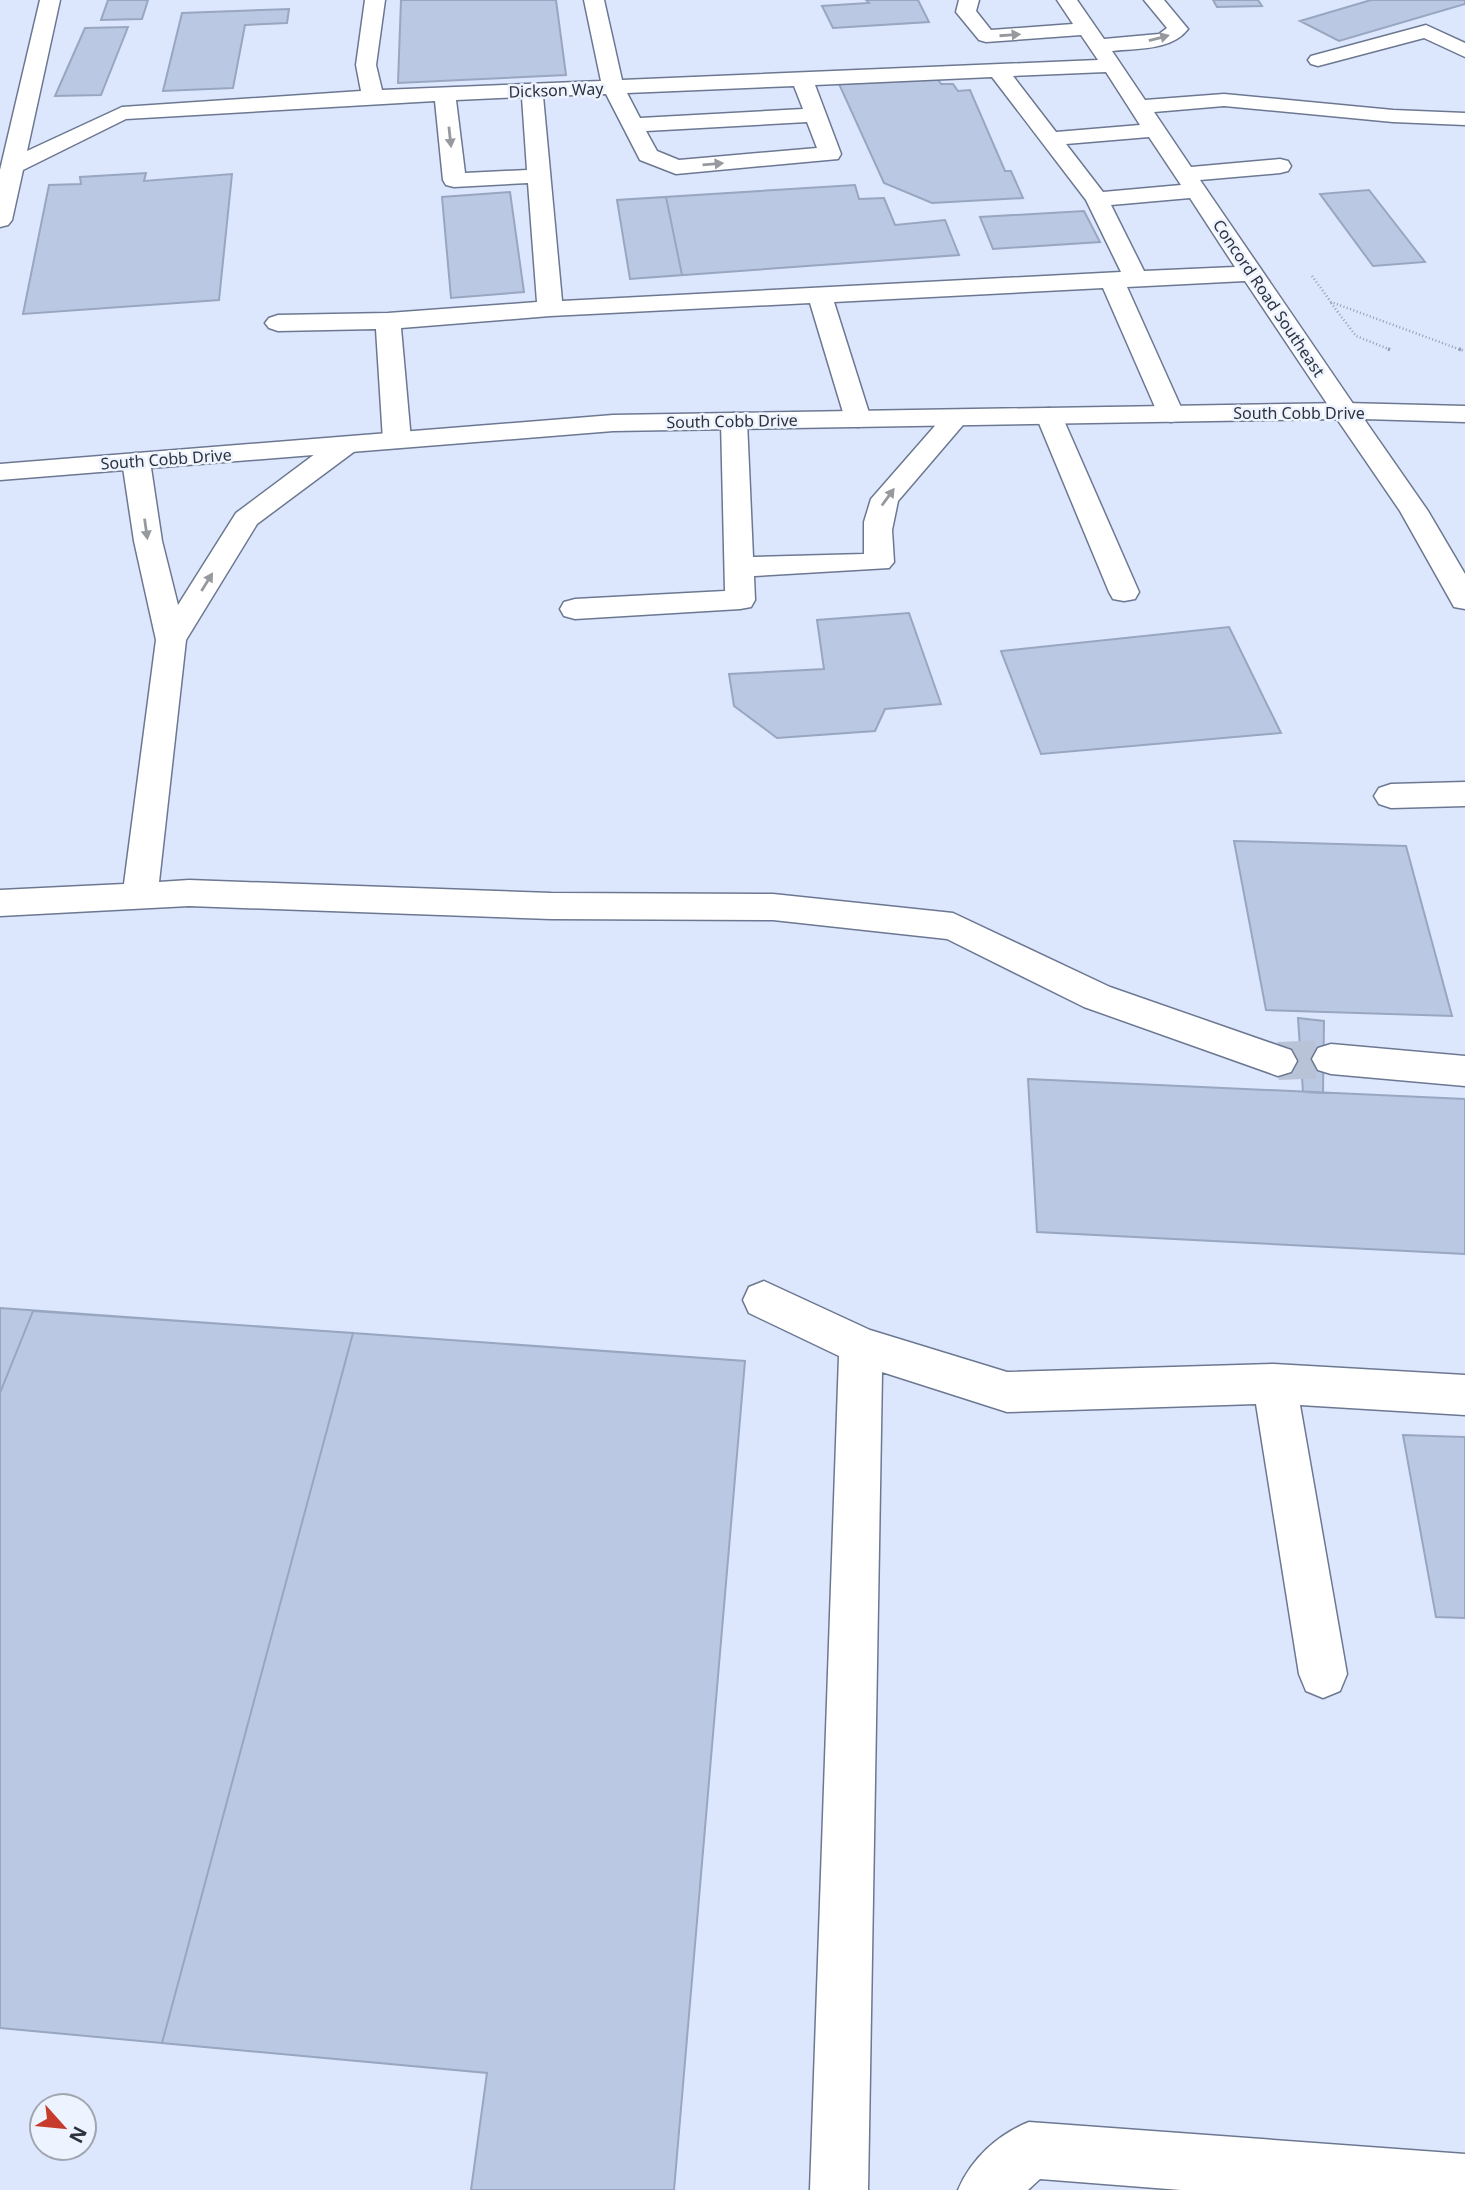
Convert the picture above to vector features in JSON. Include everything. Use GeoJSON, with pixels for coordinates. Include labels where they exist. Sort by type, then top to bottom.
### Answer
{"type":"FeatureCollection","features":[{"type":"Feature","properties":{"kind":"street"},"geometry":{"type":"LineString","coordinates":[[4,198],[50,0]]}},
{"type":"Feature","properties":{"kind":"street"},"geometry":{"type":"LineString","coordinates":[[373,97],[366,65],[375,0]]}},
{"type":"Feature","properties":{"kind":"street"},"geometry":{"type":"LineString","coordinates":[[594,0],[613,87],[648,155],[676,167],[830,154],[802,79]]}},
{"type":"Feature","properties":{"kind":"street"},"geometry":{"type":"LineString","coordinates":[[969,0],[966,12],[986,36],[1165,39],[1178,29],[1154,0]]}},
{"type":"Feature","properties":{"kind":"street","name":"Concord Road Southeast"},"geometry":{"type":"LineString","coordinates":[[1067,0],[1414,511],[1465,600]]}},
{"type":"Feature","properties":{"kind":"street"},"geometry":{"type":"LineString","coordinates":[[1318,60],[1452,22]]}},
{"type":"Feature","properties":{"kind":"street"},"geometry":{"type":"LineString","coordinates":[[1426,31],[1465,51]]}},
{"type":"Feature","properties":{"kind":"street","name":"Dickson Way"},"geometry":{"type":"LineString","coordinates":[[4,198],[122,113],[373,97],[1112,65]]}},
{"type":"Feature","properties":{"kind":"street"},"geometry":{"type":"LineString","coordinates":[[997,70],[1097,199],[1171,414]]}},
{"type":"Feature","properties":{"kind":"street"},"geometry":{"type":"LineString","coordinates":[[532,91],[550,309]]}},
{"type":"Feature","properties":{"kind":"street"},"geometry":{"type":"LineString","coordinates":[[445,94],[454,180],[540,176]]}},
{"type":"Feature","properties":{"kind":"street"},"geometry":{"type":"LineString","coordinates":[[1140,107],[1224,100],[1393,117],[1465,119]]}},
{"type":"Feature","properties":{"kind":"street"},"geometry":{"type":"LineString","coordinates":[[632,125],[815,115]]}},
{"type":"Feature","properties":{"kind":"street"},"geometry":{"type":"LineString","coordinates":[[1050,139],[1155,130]]}},
{"type":"Feature","properties":{"kind":"street"},"geometry":{"type":"LineString","coordinates":[[1097,199],[1280,166]]}},
{"type":"Feature","properties":{"kind":"street"},"geometry":{"type":"LineString","coordinates":[[278,323],[388,321],[550,309],[1252,273]]}},
{"type":"Feature","properties":{"kind":"street"},"geometry":{"type":"LineString","coordinates":[[820,295],[858,419]]}},
{"type":"Feature","properties":{"kind":"street"},"geometry":{"type":"LineString","coordinates":[[388,321],[397,440]]}},
{"type":"Feature","properties":{"kind":"street","name":"South Cobb Drive"},"geometry":{"type":"LineString","coordinates":[[0,472],[614,423],[1345,411],[1465,414]]}},
{"type":"Feature","properties":{"kind":"street"},"geometry":{"type":"LineString","coordinates":[[1049,416],[1124,592]]}},
{"type":"Feature","properties":{"kind":"street"},"geometry":{"type":"LineString","coordinates":[[738,567],[879,562],[876,532],[879,511],[885,499],[956,418]]}},
{"type":"Feature","properties":{"kind":"street"},"geometry":{"type":"LineString","coordinates":[[575,609],[740,600],[734,421]]}},
{"type":"Feature","properties":{"kind":"street"},"geometry":{"type":"LineString","coordinates":[[171,640],[246,519],[345,444]]}},
{"type":"Feature","properties":{"kind":"street"},"geometry":{"type":"LineString","coordinates":[[136,461],[148,541],[171,640],[140,895]]}},
{"type":"Feature","properties":{"kind":"street"},"geometry":{"type":"LineString","coordinates":[[1391,796],[1465,794]]}},
{"type":"Feature","properties":{"kind":"street"},"geometry":{"type":"LineString","coordinates":[[0,903],[189,893],[551,906],[773,907],[953,926],[1097,997],[1278,1061]]}},
{"type":"Feature","properties":{"kind":"street"},"geometry":{"type":"LineString","coordinates":[[1331,1059],[1465,1071]]}},
{"type":"Feature","properties":{"kind":"street"},"geometry":{"type":"LineString","coordinates":[[764,1300],[861,1346],[1007,1392],[1274,1384],[1465,1395]]}},
{"type":"Feature","properties":{"kind":"street"},"geometry":{"type":"LineString","coordinates":[[839,2190],[861,1346]]}},
{"type":"Feature","properties":{"kind":"street"},"geometry":{"type":"LineString","coordinates":[[1274,1384],[1323,1674]]}},
{"type":"Feature","properties":{"kind":"street"},"geometry":{"type":"LineString","coordinates":[[987,2190],[1029,2150],[1465,2183]]}},
{"type":"Feature","properties":{"kind":"path"},"geometry":{"type":"LineString","coordinates":[[1331,302],[1356,336],[1391,350]]}},
{"type":"Feature","properties":{"kind":"building"},"geometry":{"type":"Polygon","coordinates":[[[108,0],[148,0],[142,19],[101,20],[108,0]]]}},
{"type":"Feature","properties":{"kind":"building"},"geometry":{"type":"Polygon","coordinates":[[[401,0],[556,0],[566,75],[398,83],[401,0]]]}},
{"type":"Feature","properties":{"kind":"building"},"geometry":{"type":"Polygon","coordinates":[[[866,0],[918,0],[929,22],[833,28],[822,6],[869,3],[866,0]]]}},
{"type":"Feature","properties":{"kind":"building"},"geometry":{"type":"Polygon","coordinates":[[[1213,0],[1258,0],[1262,6],[1217,7],[1213,0]]]}},
{"type":"Feature","properties":{"kind":"building"},"geometry":{"type":"Polygon","coordinates":[[[1371,0],[1465,0],[1465,4],[1339,41],[1300,21],[1371,0]]]}},
{"type":"Feature","properties":{"kind":"building"},"geometry":{"type":"Polygon","coordinates":[[[289,9],[287,23],[245,25],[233,88],[163,91],[182,13],[289,9]]]}},
{"type":"Feature","properties":{"kind":"building"},"geometry":{"type":"Polygon","coordinates":[[[128,27],[101,95],[55,96],[85,28],[128,27]]]}},
{"type":"Feature","properties":{"kind":"building"},"geometry":{"type":"Polygon","coordinates":[[[937,78],[941,84],[953,84],[958,91],[970,90],[1005,171],[1011,171],[1023,198],[932,203],[884,183],[839,84],[937,78]]]}},
{"type":"Feature","properties":{"kind":"building"},"geometry":{"type":"Polygon","coordinates":[[[146,173],[144,181],[232,174],[219,300],[23,314],[49,185],[81,184],[80,177],[146,173]]]}},
{"type":"Feature","properties":{"kind":"building"},"geometry":{"type":"Polygon","coordinates":[[[855,185],[859,199],[884,198],[895,225],[945,220],[959,255],[630,279],[617,200],[855,185]]]}},
{"type":"Feature","properties":{"kind":"building"},"geometry":{"type":"Polygon","coordinates":[[[1369,190],[1425,262],[1373,266],[1320,194],[1369,190]]]}},
{"type":"Feature","properties":{"kind":"building"},"geometry":{"type":"Polygon","coordinates":[[[510,192],[524,292],[451,298],[442,197],[510,192]]]}},
{"type":"Feature","properties":{"kind":"building"},"geometry":{"type":"Polygon","coordinates":[[[666,197],[682,275],[630,279],[617,200],[666,197]]]}},
{"type":"Feature","properties":{"kind":"building"},"geometry":{"type":"Polygon","coordinates":[[[1084,211],[1100,242],[993,249],[980,217],[1084,211]]]}},
{"type":"Feature","properties":{"kind":"building"},"geometry":{"type":"Polygon","coordinates":[[[909,613],[941,704],[885,709],[875,731],[777,738],[734,706],[729,674],[824,669],[817,620],[909,613]]]}},
{"type":"Feature","properties":{"kind":"building"},"geometry":{"type":"Polygon","coordinates":[[[1229,627],[1281,733],[1041,754],[1001,651],[1229,627]]]}},
{"type":"Feature","properties":{"kind":"building"},"geometry":{"type":"Polygon","coordinates":[[[1234,841],[1406,846],[1452,1016],[1266,1010],[1234,841]]]}},
{"type":"Feature","properties":{"kind":"building"},"geometry":{"type":"Polygon","coordinates":[[[1298,1018],[1324,1021],[1323,1093],[1303,1092],[1298,1018]]]}},
{"type":"Feature","properties":{"kind":"building"},"geometry":{"type":"Polygon","coordinates":[[[1028,1079],[1465,1099],[1465,1254],[1037,1232],[1028,1079]]]}},
{"type":"Feature","properties":{"kind":"building"},"geometry":{"type":"Polygon","coordinates":[[[0,1308],[745,1361],[674,2190],[471,2190],[487,2073],[0,2028],[0,1308]]]}},
{"type":"Feature","properties":{"kind":"building"},"geometry":{"type":"Polygon","coordinates":[[[33,1311],[353,1333],[162,2043],[0,2028],[0,1393],[33,1311]]]}},
{"type":"Feature","properties":{"kind":"building"},"geometry":{"type":"Polygon","coordinates":[[[353,1333],[745,1361],[674,2190],[471,2190],[487,2073],[162,2043],[353,1333]]]}},
{"type":"Feature","properties":{"kind":"building"},"geometry":{"type":"Polygon","coordinates":[[[1403,1435],[1465,1437],[1465,1618],[1436,1617],[1403,1435]]]}},
{"type":"Feature","properties":{"kind":"tunnel"},"geometry":{"type":"LineString","coordinates":[[1278,1061],[1331,1059]]}}]}
